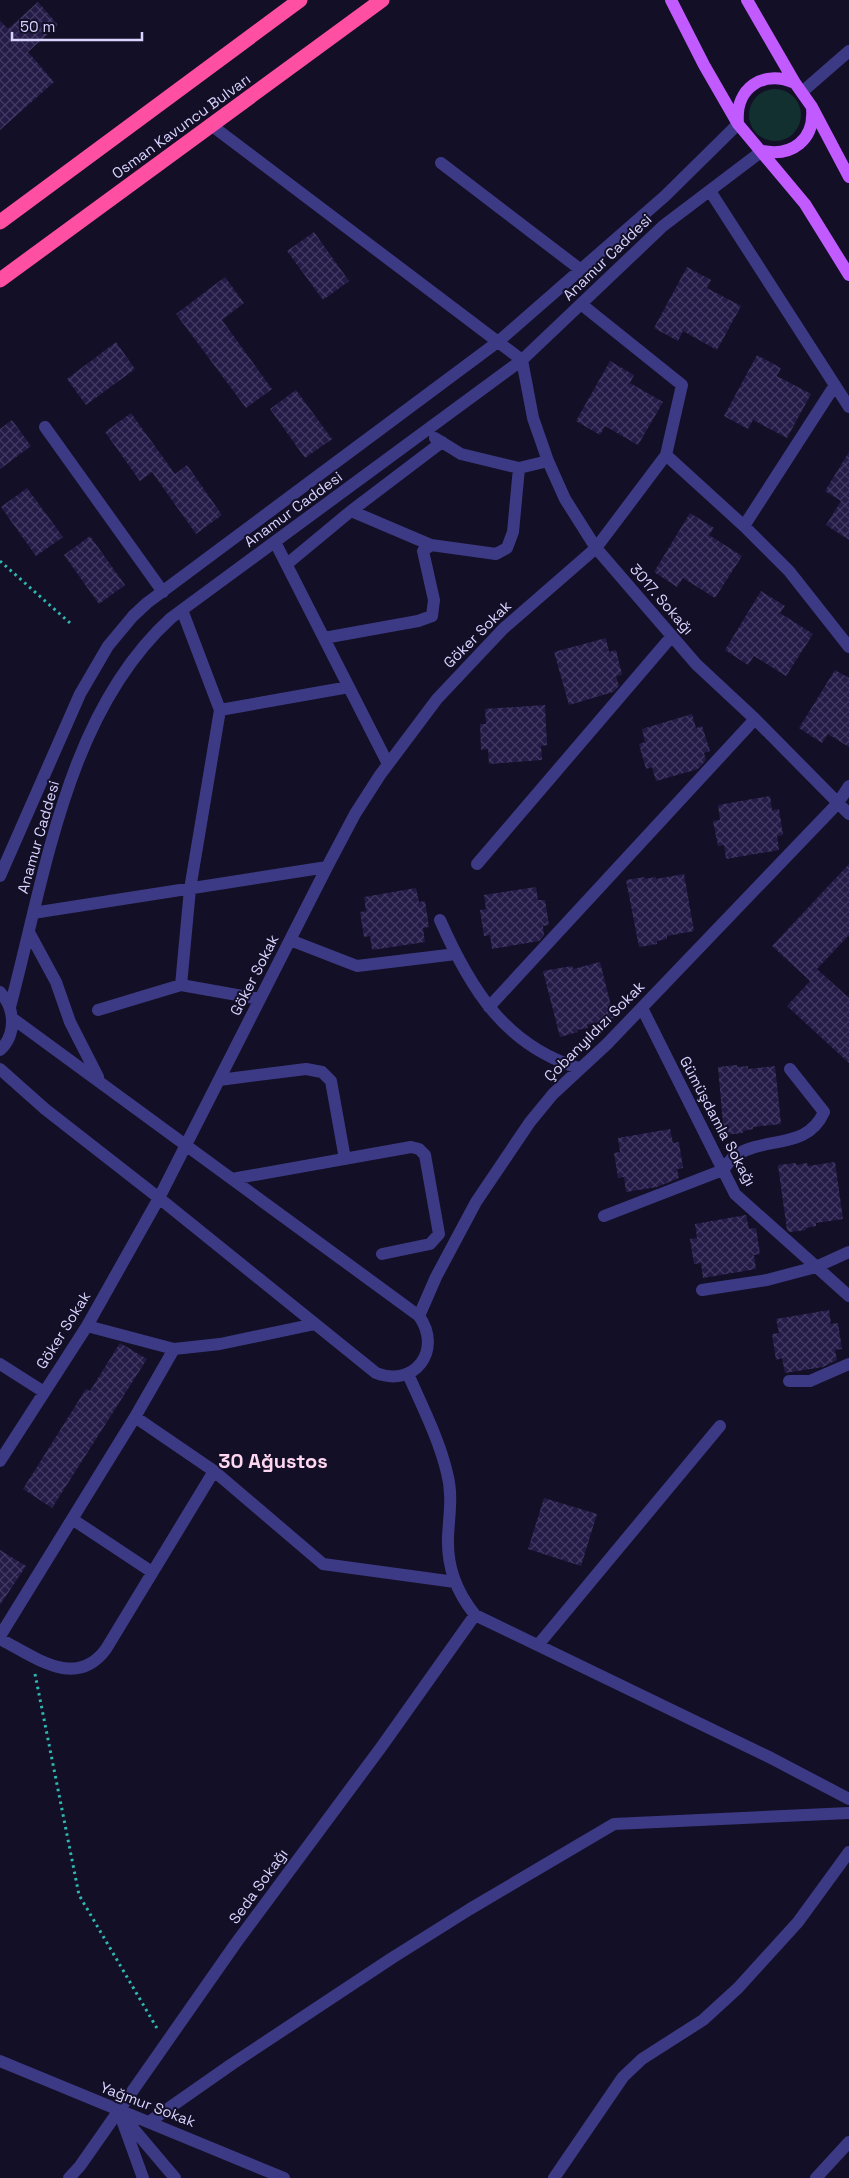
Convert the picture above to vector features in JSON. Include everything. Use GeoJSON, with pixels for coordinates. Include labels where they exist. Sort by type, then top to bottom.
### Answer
{"type":"FeatureCollection","features":[{"type":"Feature","properties":{"kind":"highway","name":"Osman Kavuncu Bulvarı"},"geometry":{"type":"LineString","coordinates":[[2,216],[300,0]]}},
{"type":"Feature","properties":{"kind":"highway","name":"Osman Kavuncu Bulvarı"},"geometry":{"type":"LineString","coordinates":[[0,280],[382,0]]}},
{"type":"Feature","properties":{"kind":"main road"},"geometry":{"type":"LineString","coordinates":[[671,0],[704,65],[738,124],[805,204],[849,275]]}},
{"type":"Feature","properties":{"kind":"main road"},"geometry":{"type":"LineString","coordinates":[[747,0],[798,88],[812,106],[849,177]]}},
{"type":"Feature","properties":{"kind":"main road"},"geometry":{"type":"LineString","coordinates":[[738,124],[739,104],[749,88],[766,79],[786,79],[798,88]]}},
{"type":"Feature","properties":{"kind":"main road"},"geometry":{"type":"LineString","coordinates":[[762,151],[783,152],[800,143],[811,126],[812,106]]}},
{"type":"Feature","properties":{"kind":"street"},"geometry":{"type":"LineString","coordinates":[[798,88],[849,51]]}},
{"type":"Feature","properties":{"kind":"street","name":"Anamur Caddesi"},"geometry":{"type":"LineString","coordinates":[[0,876],[80,694],[119,631],[147,603],[499,341],[665,196],[738,124]]}},
{"type":"Feature","properties":{"kind":"street"},"geometry":{"type":"LineString","coordinates":[[211,125],[522,360]]}},
{"type":"Feature","properties":{"kind":"street","name":"Anamur Caddesi"},"geometry":{"type":"LineString","coordinates":[[0,1050],[9,1037],[11,1012],[30,934],[33,913],[67,793],[102,708],[136,653],[153,634],[182,610],[522,360],[663,226],[762,151]]}},
{"type":"Feature","properties":{"kind":"street"},"geometry":{"type":"LineString","coordinates":[[441,163],[581,270]]}},
{"type":"Feature","properties":{"kind":"street"},"geometry":{"type":"LineString","coordinates":[[710,190],[849,407]]}},
{"type":"Feature","properties":{"kind":"street"},"geometry":{"type":"LineString","coordinates":[[581,304],[682,385],[666,455],[744,526],[789,571],[849,647]]}},
{"type":"Feature","properties":{"kind":"street","name":"3017. Sokağı"},"geometry":{"type":"LineString","coordinates":[[522,360],[534,418],[548,461],[565,499],[596,548],[696,664],[756,719],[849,814]]}},
{"type":"Feature","properties":{"kind":"street"},"geometry":{"type":"LineString","coordinates":[[744,526],[835,385]]}},
{"type":"Feature","properties":{"kind":"street"},"geometry":{"type":"LineString","coordinates":[[45,427],[163,592]]}},
{"type":"Feature","properties":{"kind":"street"},"geometry":{"type":"LineString","coordinates":[[425,432],[461,454],[519,468],[548,461]]}},
{"type":"Feature","properties":{"kind":"street"},"geometry":{"type":"LineString","coordinates":[[287,564],[442,442]]}},
{"type":"Feature","properties":{"kind":"street","name":"Göker Sokak"},"geometry":{"type":"LineString","coordinates":[[0,1461],[87,1326],[159,1198],[327,867],[355,814],[388,764],[437,699],[469,663],[533,601],[596,548],[666,455]]}},
{"type":"Feature","properties":{"kind":"street"},"geometry":{"type":"LineString","coordinates":[[351,512],[430,545],[496,554],[507,548],[513,532],[519,468]]}},
{"type":"Feature","properties":{"kind":"street"},"geometry":{"type":"LineString","coordinates":[[276,542],[388,764]]}},
{"type":"Feature","properties":{"kind":"street"},"geometry":{"type":"LineString","coordinates":[[324,638],[418,621],[432,616],[434,600],[422,552],[430,545]]}},
{"type":"Feature","properties":{"kind":"street"},"geometry":{"type":"LineString","coordinates":[[181,985],[190,889],[220,710],[182,610]]}},
{"type":"Feature","properties":{"kind":"street"},"geometry":{"type":"LineString","coordinates":[[478,864],[672,636]]}},
{"type":"Feature","properties":{"kind":"street"},"geometry":{"type":"LineString","coordinates":[[220,710],[349,688]]}},
{"type":"Feature","properties":{"kind":"street"},"geometry":{"type":"LineString","coordinates":[[489,1007],[756,719]]}},
{"type":"Feature","properties":{"kind":"street","name":"Çobanyıldızı Sokak"},"geometry":{"type":"LineString","coordinates":[[419,1316],[455,1239],[502,1161],[530,1122],[579,1068],[607,1044],[838,803],[849,786]]}},
{"type":"Feature","properties":{"kind":"street"},"geometry":{"type":"LineString","coordinates":[[33,913],[327,867]]}},
{"type":"Feature","properties":{"kind":"street"},"geometry":{"type":"LineString","coordinates":[[440,920],[456,954],[489,1007],[500,1021],[525,1044],[560,1063],[579,1068]]}},
{"type":"Feature","properties":{"kind":"street"},"geometry":{"type":"LineString","coordinates":[[30,934],[56,982],[79,1043],[102,1083]]}},
{"type":"Feature","properties":{"kind":"street"},"geometry":{"type":"LineString","coordinates":[[290,940],[357,966],[456,954]]}},
{"type":"Feature","properties":{"kind":"street"},"geometry":{"type":"LineString","coordinates":[[98,1010],[181,985],[260,999]]}},
{"type":"Feature","properties":{"kind":"street"},"geometry":{"type":"LineString","coordinates":[[0,992],[11,1012],[102,1083],[419,1316],[427,1331],[428,1348],[421,1363],[408,1374],[392,1377],[376,1373],[159,1198],[45,1109],[0,1069]]}},
{"type":"Feature","properties":{"kind":"street","name":"Gümüşdamla Sokağı"},"geometry":{"type":"LineString","coordinates":[[642,1008],[735,1194],[849,1296]]}},
{"type":"Feature","properties":{"kind":"street"},"geometry":{"type":"LineString","coordinates":[[604,1216],[723,1170],[734,1156],[752,1148],[801,1137],[818,1125],[824,1112],[790,1068]]}},
{"type":"Feature","properties":{"kind":"street"},"geometry":{"type":"LineString","coordinates":[[219,1080],[306,1069],[322,1072],[331,1081],[345,1159]]}},
{"type":"Feature","properties":{"kind":"street"},"geometry":{"type":"LineString","coordinates":[[232,1179],[411,1147],[419,1149],[425,1155],[439,1234],[430,1244],[382,1254]]}},
{"type":"Feature","properties":{"kind":"street"},"geometry":{"type":"LineString","coordinates":[[702,1290],[767,1280],[816,1267],[849,1252]]}},
{"type":"Feature","properties":{"kind":"street"},"geometry":{"type":"LineString","coordinates":[[87,1326],[174,1349],[220,1344],[315,1324]]}},
{"type":"Feature","properties":{"kind":"street"},"geometry":{"type":"LineString","coordinates":[[0,1636],[135,1417],[174,1349]]}},
{"type":"Feature","properties":{"kind":"street"},"geometry":{"type":"LineString","coordinates":[[0,1364],[44,1392]]}},
{"type":"Feature","properties":{"kind":"street"},"geometry":{"type":"LineString","coordinates":[[789,1381],[810,1381],[849,1364]]}},
{"type":"Feature","properties":{"kind":"street"},"geometry":{"type":"LineString","coordinates":[[408,1374],[426,1415],[447,1472],[452,1505],[448,1548],[455,1582],[465,1602],[475,1615],[771,1758],[849,1799]]}},
{"type":"Feature","properties":{"kind":"street"},"geometry":{"type":"LineString","coordinates":[[135,1417],[214,1471],[323,1564],[455,1582]]}},
{"type":"Feature","properties":{"kind":"street"},"geometry":{"type":"LineString","coordinates":[[538,1645],[720,1426]]}},
{"type":"Feature","properties":{"kind":"street"},"geometry":{"type":"LineString","coordinates":[[0,1640],[63,1669],[79,1669],[94,1662],[106,1649],[214,1471]]}},
{"type":"Feature","properties":{"kind":"street"},"geometry":{"type":"LineString","coordinates":[[72,1519],[152,1572]]}},
{"type":"Feature","properties":{"kind":"street","name":"Seda Sokağı"},"geometry":{"type":"LineString","coordinates":[[68,2178],[80,2166],[236,1943],[382,1746],[475,1615]]}},
{"type":"Feature","properties":{"kind":"street"},"geometry":{"type":"LineString","coordinates":[[149,2122],[392,1958],[470,1909],[614,1824],[849,1813]]}},
{"type":"Feature","properties":{"kind":"street"},"geometry":{"type":"LineString","coordinates":[[554,2178],[623,2077],[642,2059],[703,2020],[738,1988],[798,1922],[849,1852]]}},
{"type":"Feature","properties":{"kind":"street","name":"Yağmur Sokak"},"geometry":{"type":"LineString","coordinates":[[0,2061],[284,2178]]}},
{"type":"Feature","properties":{"kind":"street"},"geometry":{"type":"LineString","coordinates":[[119,2111],[143,2178]]}},
{"type":"Feature","properties":{"kind":"street"},"geometry":{"type":"LineString","coordinates":[[119,2111],[175,2178]]}},
{"type":"Feature","properties":{"kind":"street"},"geometry":{"type":"LineString","coordinates":[[816,2178],[849,2142]]}},
{"type":"Feature","properties":{"kind":"path"},"geometry":{"type":"LineString","coordinates":[[0,561],[70,623]]}},
{"type":"Feature","properties":{"kind":"path"},"geometry":{"type":"LineString","coordinates":[[31,1655],[79,1895],[166,2043]]}},
{"type":"Feature","properties":{"kind":"green space"},"geometry":{"type":"Polygon","coordinates":[[[770,89],[780,89],[789,93],[797,101],[801,115],[797,129],[789,137],[780,141],[770,141],[761,137],[753,129],[749,120],[749,110],[753,101],[761,93],[770,89]]]}},
{"type":"Feature","properties":{"kind":"building"},"geometry":{"type":"Polygon","coordinates":[[[38,2],[58,25],[28,52],[54,82],[0,130],[0,21],[8,29],[38,2]]]}},
{"type":"Feature","properties":{"kind":"building"},"geometry":{"type":"Polygon","coordinates":[[[314,232],[349,281],[323,300],[287,251],[314,232]]]}},
{"type":"Feature","properties":{"kind":"building"},"geometry":{"type":"Polygon","coordinates":[[[687,267],[711,280],[707,288],[741,306],[717,350],[683,331],[678,341],[654,328],[687,267]]]}},
{"type":"Feature","properties":{"kind":"building"},"geometry":{"type":"Polygon","coordinates":[[[225,277],[244,303],[222,320],[272,389],[246,408],[176,314],[225,277]]]}},
{"type":"Feature","properties":{"kind":"building"},"geometry":{"type":"Polygon","coordinates":[[[116,342],[135,369],[86,405],[67,379],[116,342]]]}},
{"type":"Feature","properties":{"kind":"building"},"geometry":{"type":"Polygon","coordinates":[[[757,355],[781,368],[777,376],[811,394],[787,438],[753,420],[748,429],[724,416],[757,355]]]}},
{"type":"Feature","properties":{"kind":"building"},"geometry":{"type":"Polygon","coordinates":[[[610,361],[634,375],[630,383],[663,402],[638,445],[605,426],[600,435],[576,421],[610,361]]]}},
{"type":"Feature","properties":{"kind":"building"},"geometry":{"type":"Polygon","coordinates":[[[296,390],[332,439],[305,458],[270,409],[296,390]]]}},
{"type":"Feature","properties":{"kind":"building"},"geometry":{"type":"Polygon","coordinates":[[[131,413],[175,474],[187,465],[222,515],[196,534],[152,472],[140,481],[105,432],[131,413]]]}},
{"type":"Feature","properties":{"kind":"building"},"geometry":{"type":"Polygon","coordinates":[[[12,420],[31,446],[0,469],[0,429],[12,420]]]}},
{"type":"Feature","properties":{"kind":"building"},"geometry":{"type":"Polygon","coordinates":[[[849,452],[849,540],[826,525],[841,501],[825,491],[849,452]]]}},
{"type":"Feature","properties":{"kind":"building"},"geometry":{"type":"Polygon","coordinates":[[[27,488],[63,537],[36,556],[1,507],[27,488]]]}},
{"type":"Feature","properties":{"kind":"building"},"geometry":{"type":"Polygon","coordinates":[[[690,513],[714,528],[709,535],[742,556],[715,598],[683,578],[677,587],[654,572],[690,513]]]}},
{"type":"Feature","properties":{"kind":"building"},"geometry":{"type":"Polygon","coordinates":[[[90,536],[125,585],[99,604],[64,555],[90,536]]]}},
{"type":"Feature","properties":{"kind":"building"},"geometry":{"type":"Polygon","coordinates":[[[761,591],[785,606],[780,613],[813,634],[786,676],[754,656],[748,665],[725,650],[761,591]]]}},
{"type":"Feature","properties":{"kind":"building"},"geometry":{"type":"Polygon","coordinates":[[[606,638],[609,652],[616,650],[622,675],[616,676],[619,686],[613,692],[569,705],[554,652],[606,638]]]}},
{"type":"Feature","properties":{"kind":"building"},"geometry":{"type":"Polygon","coordinates":[[[835,670],[849,678],[849,747],[828,734],[822,743],[799,728],[835,670]]]}},
{"type":"Feature","properties":{"kind":"building"},"geometry":{"type":"Polygon","coordinates":[[[545,705],[547,745],[541,746],[542,760],[489,764],[488,749],[481,750],[480,724],[486,724],[485,709],[545,705]]]}},
{"type":"Feature","properties":{"kind":"building"},"geometry":{"type":"Polygon","coordinates":[[[692,714],[696,728],[702,726],[710,751],[704,753],[706,760],[698,769],[656,781],[652,767],[646,769],[639,744],[645,742],[642,729],[692,714]]]}},
{"type":"Feature","properties":{"kind":"building"},"geometry":{"type":"Polygon","coordinates":[[[770,796],[772,810],[779,809],[783,835],[777,836],[779,850],[726,859],[724,845],[718,846],[713,821],[720,820],[718,805],[770,796]]]}},
{"type":"Feature","properties":{"kind":"building"},"geometry":{"type":"Polygon","coordinates":[[[849,864],[849,935],[817,969],[849,998],[849,1063],[787,1006],[810,981],[772,946],[849,864]]]}},
{"type":"Feature","properties":{"kind":"building"},"geometry":{"type":"Polygon","coordinates":[[[684,874],[694,931],[667,936],[667,939],[657,941],[657,944],[639,947],[626,880],[645,877],[645,879],[656,877],[656,879],[684,874]]]}},
{"type":"Feature","properties":{"kind":"building"},"geometry":{"type":"Polygon","coordinates":[[[536,887],[538,900],[545,900],[549,925],[543,926],[544,935],[539,941],[492,949],[490,935],[484,936],[480,910],[486,909],[484,895],[536,887]]]}},
{"type":"Feature","properties":{"kind":"building"},"geometry":{"type":"Polygon","coordinates":[[[416,888],[419,902],[425,901],[429,927],[423,928],[425,942],[372,950],[370,936],[364,937],[360,912],[366,911],[364,897],[416,888]]]}},
{"type":"Feature","properties":{"kind":"building"},"geometry":{"type":"Polygon","coordinates":[[[600,962],[614,1018],[587,1025],[588,1028],[560,1037],[543,971],[572,966],[573,969],[600,962]]]}},
{"type":"Feature","properties":{"kind":"building"},"geometry":{"type":"Polygon","coordinates":[[[737,1065],[737,1067],[748,1066],[748,1069],[775,1066],[781,1124],[753,1127],[753,1129],[743,1131],[743,1133],[724,1135],[718,1067],[737,1065]]]}},
{"type":"Feature","properties":{"kind":"building"},"geometry":{"type":"Polygon","coordinates":[[[670,1129],[673,1143],[679,1142],[683,1168],[677,1169],[679,1178],[657,1187],[626,1192],[624,1177],[618,1178],[614,1153],[620,1152],[618,1138],[670,1129]]]}},
{"type":"Feature","properties":{"kind":"building"},"geometry":{"type":"Polygon","coordinates":[[[835,1162],[843,1219],[816,1223],[816,1226],[805,1228],[806,1230],[790,1232],[787,1230],[778,1165],[807,1163],[808,1166],[835,1162]]]}},
{"type":"Feature","properties":{"kind":"building"},"geometry":{"type":"Polygon","coordinates":[[[746,1215],[749,1229],[756,1228],[760,1254],[754,1255],[756,1269],[703,1278],[701,1263],[694,1264],[690,1239],[697,1238],[695,1224],[746,1215]]]}},
{"type":"Feature","properties":{"kind":"building"},"geometry":{"type":"Polygon","coordinates":[[[829,1310],[831,1324],[838,1323],[842,1349],[835,1350],[837,1360],[823,1367],[785,1373],[782,1358],[776,1360],[772,1334],[779,1333],[776,1319],[829,1310]]]}},
{"type":"Feature","properties":{"kind":"building"},"geometry":{"type":"Polygon","coordinates":[[[120,1343],[147,1359],[52,1508],[23,1489],[86,1389],[90,1391],[120,1343]]]}},
{"type":"Feature","properties":{"kind":"building"},"geometry":{"type":"Polygon","coordinates":[[[544,1498],[597,1514],[581,1566],[528,1549],[544,1498]]]}},
{"type":"Feature","properties":{"kind":"building"},"geometry":{"type":"Polygon","coordinates":[[[0,1550],[26,1566],[0,1605],[0,1550]]]}},
{"type":"Feature","properties":{"kind":"district","name":"30 Ağustos"},"geometry":{"type":"Point","coordinates":[273,1461]}}]}
